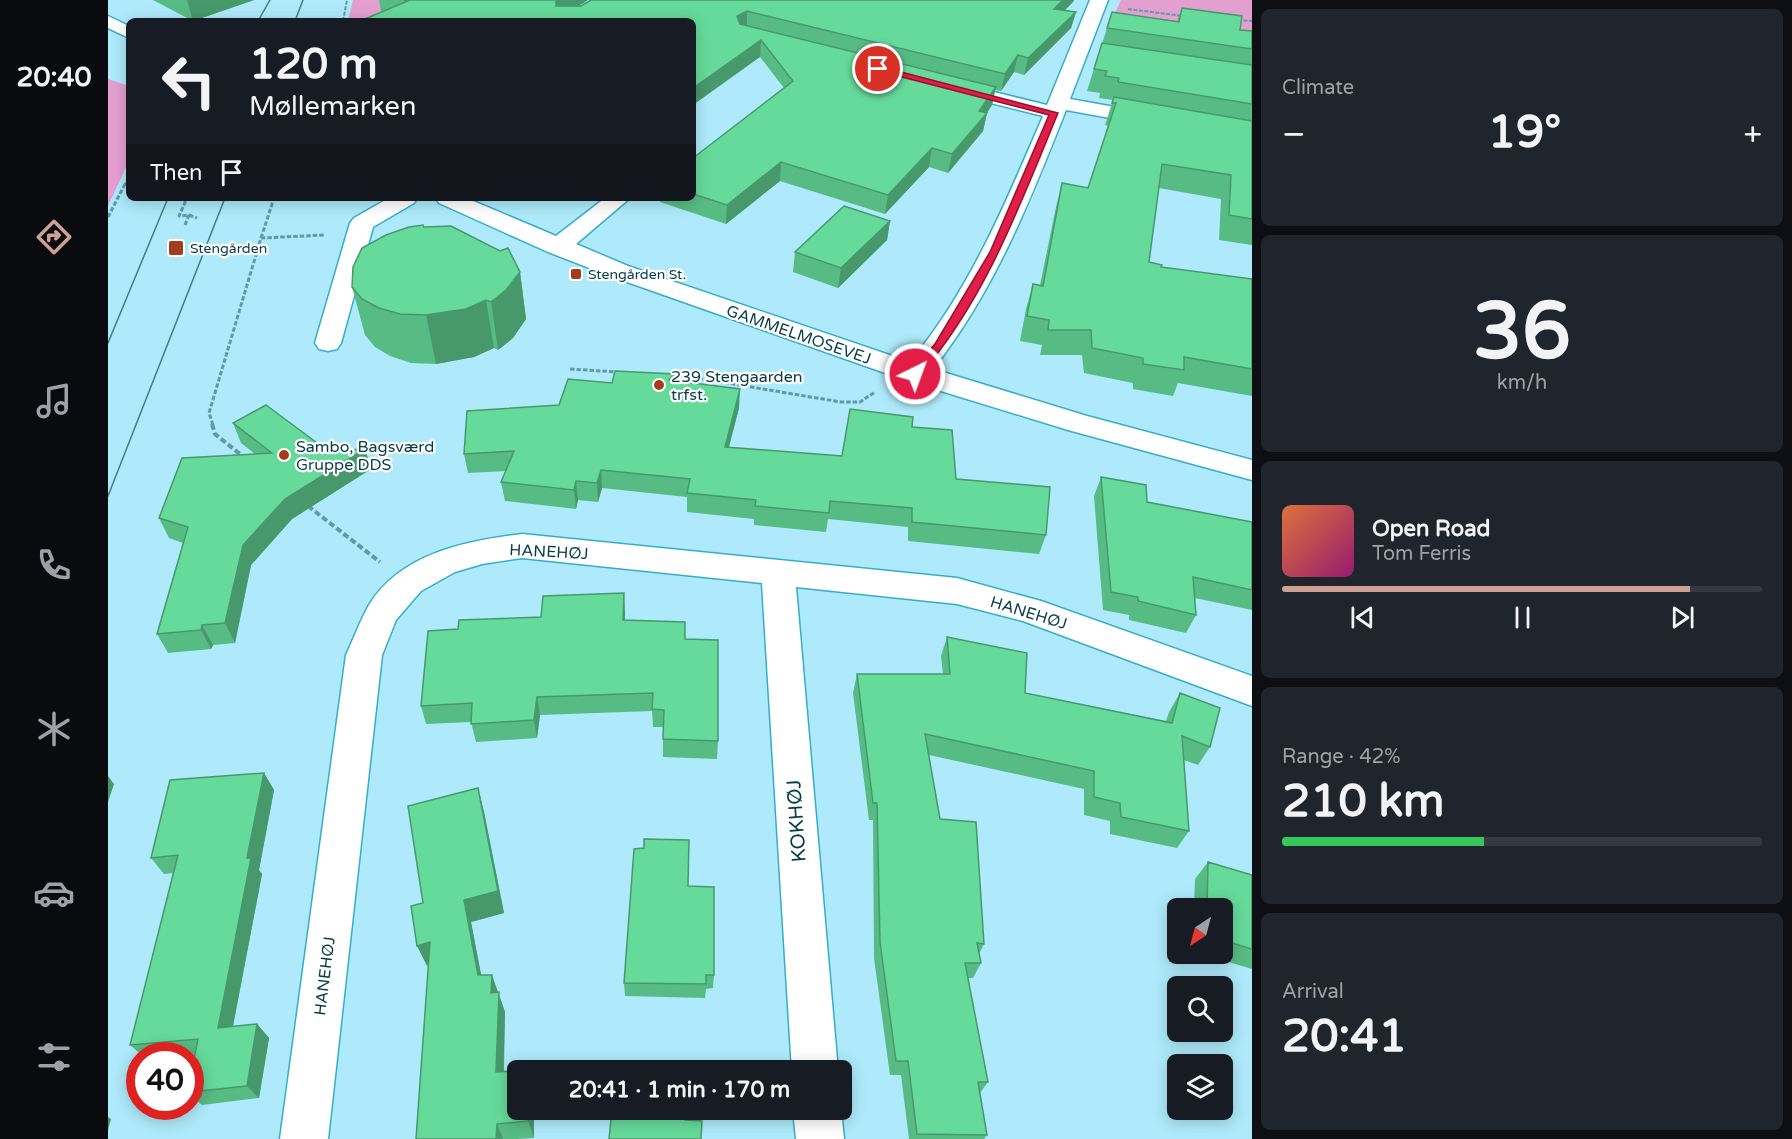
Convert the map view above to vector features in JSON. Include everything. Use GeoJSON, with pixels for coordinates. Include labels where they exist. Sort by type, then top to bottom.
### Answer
{"type":"FeatureCollection","features":[{"type":"Feature","properties":{"kind":"street"},"geometry":{"type":"LineString","coordinates":[[907,371],[939,346],[995,252],[1098,2]]}},
{"type":"Feature","properties":{"kind":"street"},"geometry":{"type":"LineString","coordinates":[[108,21],[126,31]]}},
{"type":"Feature","properties":{"kind":"street"},"geometry":{"type":"LineString","coordinates":[[1077,54],[1101,57]]}},
{"type":"Feature","properties":{"kind":"street"},"geometry":{"type":"LineString","coordinates":[[928,81],[1056,108],[1172,123]]}},
{"type":"Feature","properties":{"kind":"street"},"geometry":{"type":"LineString","coordinates":[[328,343],[362,223],[401,201]]}},
{"type":"Feature","properties":{"kind":"street","name":"GAMMELMOSEVEJ"},"geometry":{"type":"LineString","coordinates":[[454,201],[557,247],[907,371],[1078,423],[1252,470]]}},
{"type":"Feature","properties":{"kind":"street"},"geometry":{"type":"LineString","coordinates":[[557,247],[615,201]]}},
{"type":"Feature","properties":{"kind":"street","name":"HANEHØJ"},"geometry":{"type":"LineString","coordinates":[[304,1139],[364,655],[382,612],[407,583],[440,563],[475,551],[522,546],[957,591],[1029,610],[1252,691]]}},
{"type":"Feature","properties":{"kind":"street","name":"KOKHØJ"},"geometry":{"type":"LineString","coordinates":[[778,572],[814,1060]]}},
{"type":"Feature","properties":{"kind":"street"},"geometry":{"type":"LineString","coordinates":[[819,1120],[820,1139]]}},
{"type":"Feature","properties":{"kind":"path"},"geometry":{"type":"LineString","coordinates":[[344,18],[347,0]]}},
{"type":"Feature","properties":{"kind":"path"},"geometry":{"type":"LineString","coordinates":[[1098,2],[1184,16]]}},
{"type":"Feature","properties":{"kind":"path"},"geometry":{"type":"LineString","coordinates":[[1229,19],[1252,21]]}},
{"type":"Feature","properties":{"kind":"path"},"geometry":{"type":"LineString","coordinates":[[108,217],[126,182]]}},
{"type":"Feature","properties":{"kind":"path"},"geometry":{"type":"LineString","coordinates":[[186,201],[179,216],[189,215],[197,218]]}},
{"type":"Feature","properties":{"kind":"path"},"geometry":{"type":"LineString","coordinates":[[251,462],[214,434],[209,413],[272,201]]}},
{"type":"Feature","properties":{"kind":"path"},"geometry":{"type":"LineString","coordinates":[[185,225],[189,215]]}},
{"type":"Feature","properties":{"kind":"path"},"geometry":{"type":"LineString","coordinates":[[261,238],[358,234]]}},
{"type":"Feature","properties":{"kind":"path"},"geometry":{"type":"LineString","coordinates":[[570,369],[629,372]]}},
{"type":"Feature","properties":{"kind":"path"},"geometry":{"type":"LineString","coordinates":[[664,374],[841,402],[860,402],[868,399],[907,371]]}},
{"type":"Feature","properties":{"kind":"path"},"geometry":{"type":"LineString","coordinates":[[306,505],[407,583]]}},
{"type":"Feature","properties":{"kind":"shaded area"},"geometry":{"type":"Polygon","coordinates":[[[353,0],[424,0],[487,18],[349,18],[353,0]]]}},
{"type":"Feature","properties":{"kind":"shaded area"},"geometry":{"type":"Polygon","coordinates":[[[1121,0],[1252,0],[1252,38],[1112,19],[1121,0]]]}},
{"type":"Feature","properties":{"kind":"shaded area"},"geometry":{"type":"Polygon","coordinates":[[[108,79],[126,85],[126,167],[108,206],[108,79]]]}},
{"type":"Feature","properties":{"kind":"building"},"geometry":{"type":"Polygon","coordinates":[[[404,0],[560,0],[556,2],[556,6],[581,6],[591,0],[1063,0],[1054,9],[1076,12],[1028,58],[1018,55],[1005,74],[747,11],[737,16],[740,24],[996,87],[979,111],[987,113],[952,154],[932,148],[888,195],[781,162],[727,205],[696,195],[696,156],[793,81],[761,40],[696,86],[696,18],[367,18],[408,1],[404,0]]]}},
{"type":"Feature","properties":{"kind":"building"},"geometry":{"type":"Polygon","coordinates":[[[1182,8],[1242,16],[1240,30],[1252,31],[1252,49],[1107,28],[1112,12],[1179,22],[1182,8]]]}},
{"type":"Feature","properties":{"kind":"building"},"geometry":{"type":"Polygon","coordinates":[[[1102,43],[1252,65],[1252,104],[1118,82],[1119,78],[1105,76],[1107,71],[1094,69],[1102,43]]]}},
{"type":"Feature","properties":{"kind":"building"},"geometry":{"type":"Polygon","coordinates":[[[1114,97],[1252,121],[1252,219],[1229,215],[1231,175],[1162,164],[1149,262],[1162,265],[1161,267],[1252,279],[1252,369],[1184,357],[1184,370],[1143,364],[1143,358],[1092,348],[1091,330],[1048,330],[1049,320],[1027,316],[1033,284],[1043,286],[1062,183],[1088,188],[1116,103],[1112,103],[1114,97]]]}},
{"type":"Feature","properties":{"kind":"building"},"geometry":{"type":"Polygon","coordinates":[[[844,206],[890,221],[841,268],[795,252],[844,206]]]}},
{"type":"Feature","properties":{"kind":"building"},"geometry":{"type":"Polygon","coordinates":[[[423,225],[424,227],[451,226],[500,251],[508,248],[520,272],[506,290],[491,302],[486,300],[466,309],[426,315],[400,314],[379,308],[362,299],[352,287],[353,267],[362,248],[386,235],[423,225]]]}},
{"type":"Feature","properties":{"kind":"building"},"geometry":{"type":"Polygon","coordinates":[[[615,371],[675,374],[669,380],[740,389],[725,447],[842,456],[850,409],[913,417],[912,427],[952,430],[956,479],[1050,487],[1046,535],[912,522],[912,508],[830,501],[829,513],[755,506],[756,500],[687,493],[690,479],[601,470],[597,483],[576,481],[574,490],[501,482],[514,451],[464,454],[467,411],[559,405],[568,379],[612,383],[615,371]]]}},
{"type":"Feature","properties":{"kind":"building"},"geometry":{"type":"Polygon","coordinates":[[[266,405],[328,451],[365,449],[285,499],[243,545],[225,623],[202,625],[201,630],[157,634],[188,527],[159,518],[182,458],[272,453],[233,423],[266,405]]]}},
{"type":"Feature","properties":{"kind":"building"},"geometry":{"type":"Polygon","coordinates":[[[1101,477],[1146,485],[1147,502],[1252,522],[1252,590],[1193,577],[1196,615],[1138,601],[1138,597],[1111,592],[1101,477]]]}},
{"type":"Feature","properties":{"kind":"building"},"geometry":{"type":"Polygon","coordinates":[[[624,593],[623,620],[685,622],[685,639],[718,640],[718,741],[663,739],[664,710],[652,709],[653,693],[537,697],[534,720],[471,724],[472,703],[421,706],[428,631],[458,629],[459,620],[541,617],[543,596],[624,593]]]}},
{"type":"Feature","properties":{"kind":"building"},"geometry":{"type":"Polygon","coordinates":[[[947,637],[1027,653],[1025,693],[1172,723],[1180,693],[1220,708],[1210,747],[1182,736],[1189,831],[1121,817],[1120,803],[1094,797],[1094,771],[925,734],[940,819],[976,822],[984,944],[977,943],[981,963],[965,963],[988,1082],[978,1082],[987,1135],[917,1134],[908,1061],[896,1061],[880,942],[877,803],[873,803],[857,674],[950,674],[947,637]]]}},
{"type":"Feature","properties":{"kind":"building"},"geometry":{"type":"Polygon","coordinates":[[[264,773],[247,858],[251,858],[218,1028],[257,1024],[247,1086],[204,1091],[204,1042],[197,1042],[198,1039],[131,1042],[178,855],[151,858],[170,780],[264,773]]]}},
{"type":"Feature","properties":{"kind":"building"},"geometry":{"type":"Polygon","coordinates":[[[478,788],[498,891],[464,900],[478,975],[492,975],[491,993],[499,992],[496,1072],[507,1071],[507,1120],[528,1120],[497,1124],[496,1139],[416,1139],[430,942],[417,946],[411,906],[423,903],[408,806],[478,788]]]}},
{"type":"Feature","properties":{"kind":"building"},"geometry":{"type":"Polygon","coordinates":[[[644,839],[689,840],[688,886],[714,887],[714,975],[706,975],[706,984],[624,983],[634,849],[644,848],[644,839]]]}},
{"type":"Feature","properties":{"kind":"building"},"geometry":{"type":"Polygon","coordinates":[[[1208,862],[1252,875],[1252,949],[1233,943],[1233,898],[1207,898],[1208,862]]]}},
{"type":"Feature","properties":{"kind":"building"},"geometry":{"type":"Polygon","coordinates":[[[611,1120],[702,1121],[701,1139],[609,1139],[611,1120]]]}},
{"type":"Feature","properties":{"kind":"tram line"},"geometry":{"type":"LineString","coordinates":[[260,18],[270,0]]}},
{"type":"Feature","properties":{"kind":"tram line"},"geometry":{"type":"LineString","coordinates":[[296,18],[303,0]]}},
{"type":"Feature","properties":{"kind":"tram line"},"geometry":{"type":"LineString","coordinates":[[108,343],[167,201]]}},
{"type":"Feature","properties":{"kind":"tram line"},"geometry":{"type":"LineString","coordinates":[[108,496],[224,201]]}},
{"type":"Feature","properties":{"kind":"place","name":"Stengården"},"geometry":{"type":"Point","coordinates":[176,248]}},
{"type":"Feature","properties":{"kind":"place","name":"Stengården St."},"geometry":{"type":"Point","coordinates":[576,274]}},
{"type":"Feature","properties":{"kind":"place","name":"239 Stengaarden trfst."},"geometry":{"type":"Point","coordinates":[659,385]}},
{"type":"Feature","properties":{"kind":"place","name":"Sambo, Bagsværd Gruppe DDS"},"geometry":{"type":"Point","coordinates":[284,455]}},
{"type":"Feature","properties":{"kind":"route"},"geometry":{"type":"LineString","coordinates":[[878,69],[1054,113],[995,252],[939,346],[915,374]]}}]}
